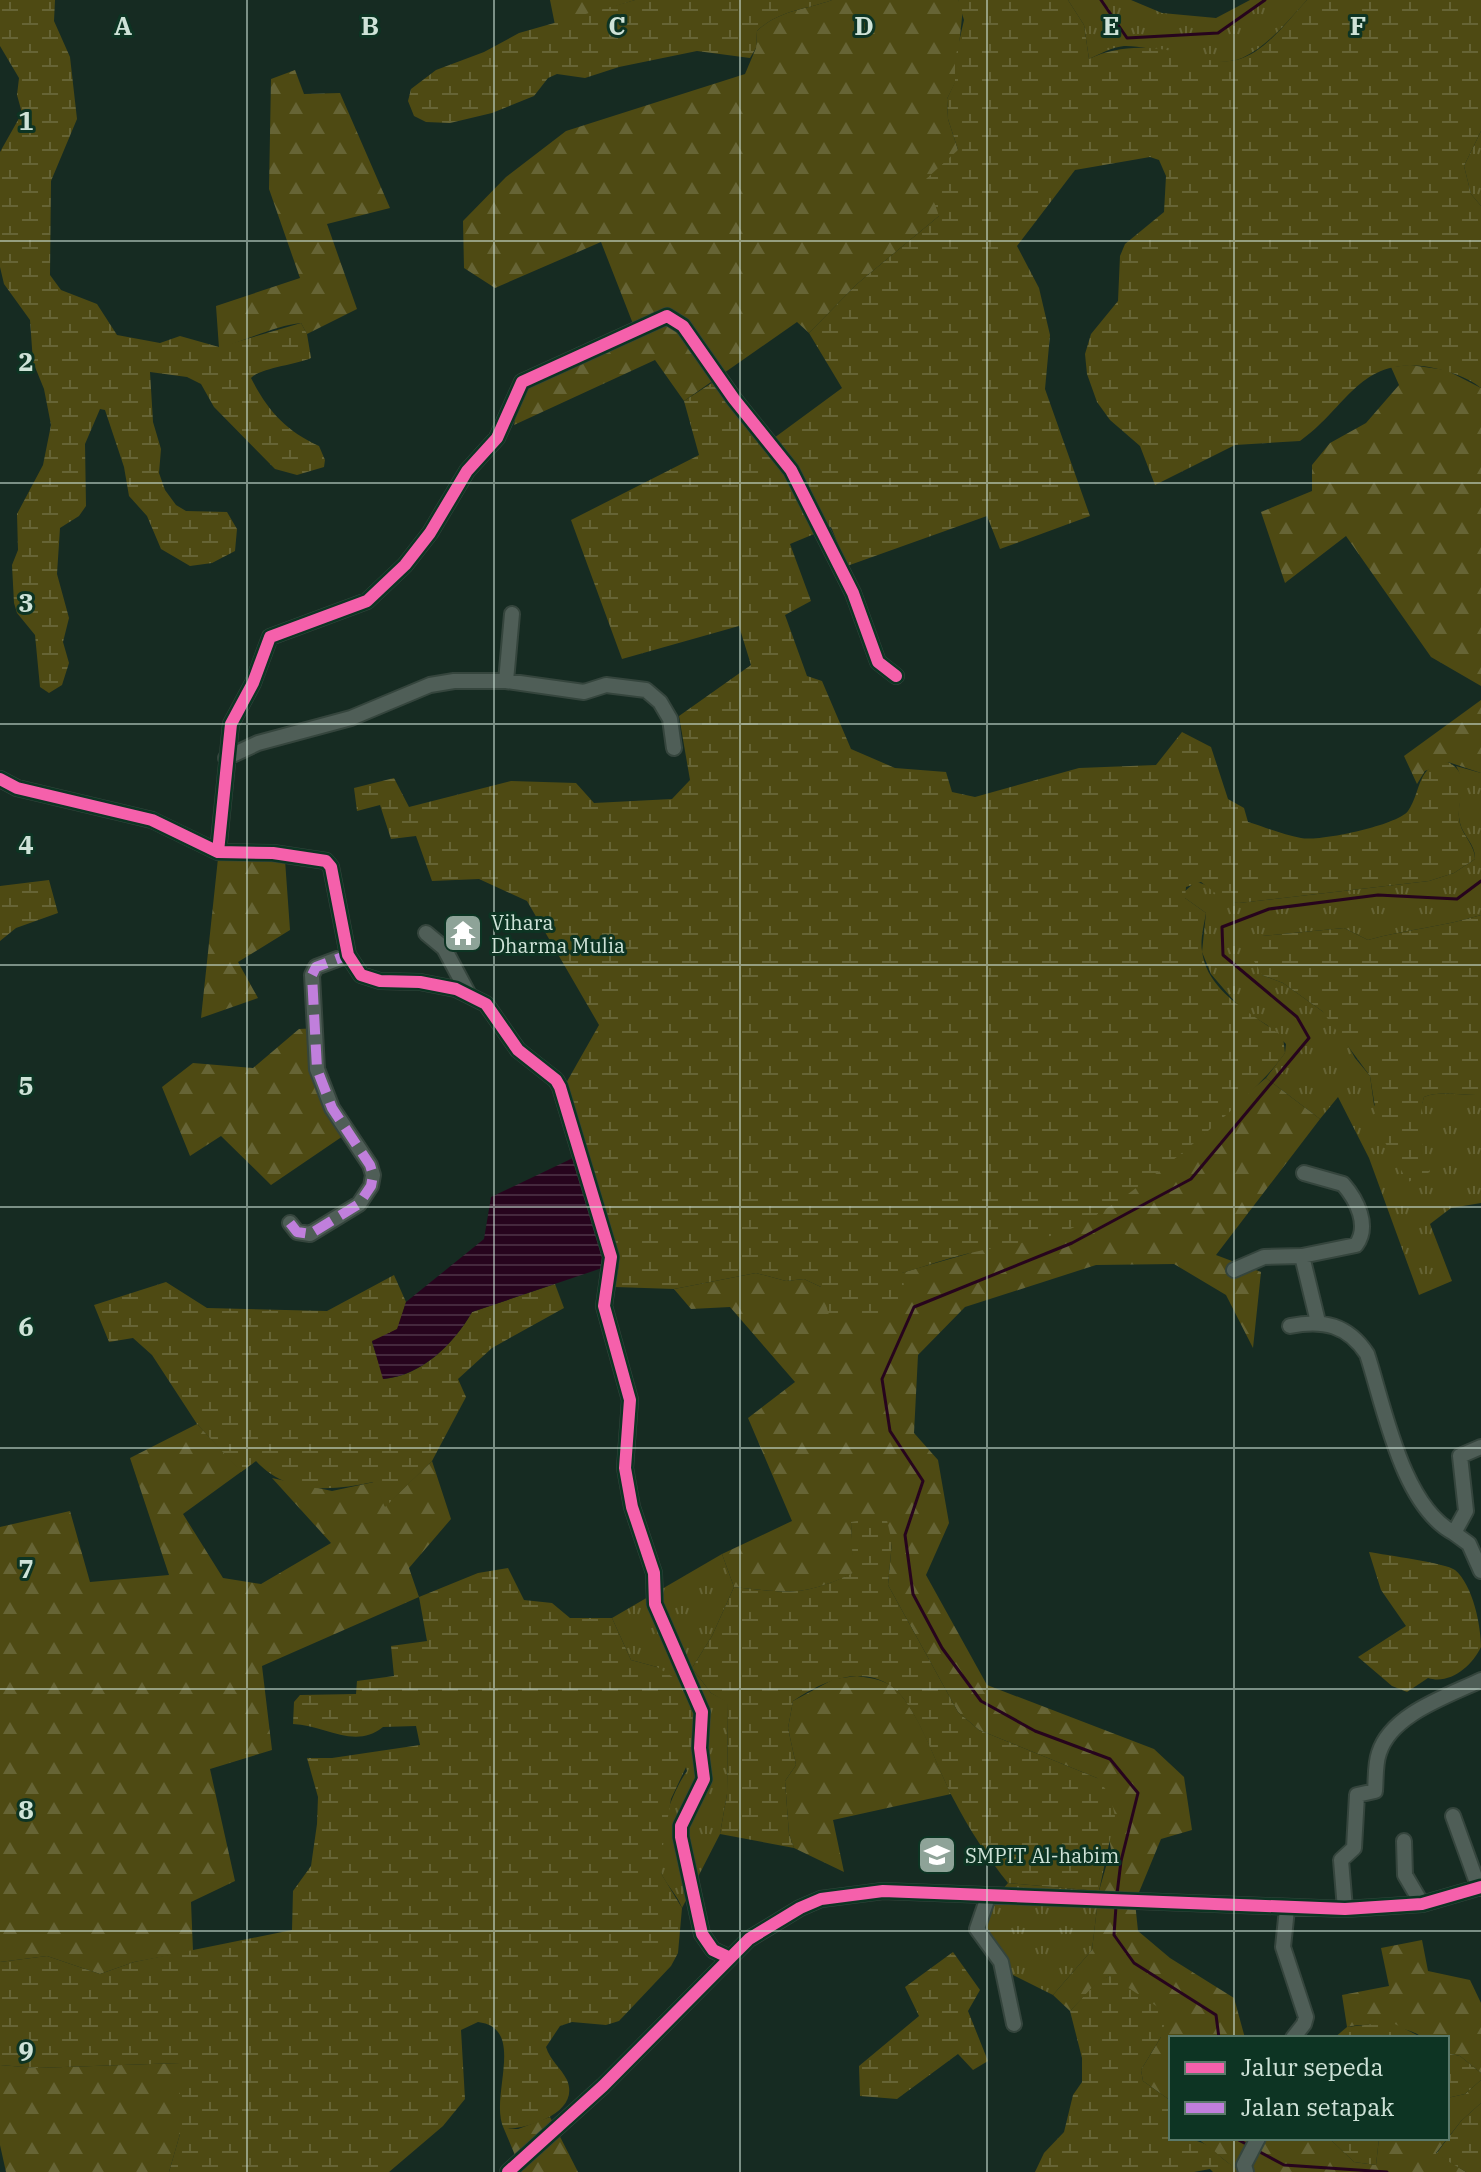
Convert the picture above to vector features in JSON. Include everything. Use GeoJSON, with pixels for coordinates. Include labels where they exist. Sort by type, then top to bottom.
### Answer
{"type":"FeatureCollection","features":[{"type":"Feature","properties":{"kind":"street"},"geometry":{"type":"LineString","coordinates":[[218,852],[231,724],[253,683],[270,637],[367,601],[405,565],[430,533],[467,471],[497,438],[522,382],[667,316],[683,326],[734,399],[791,470],[822,538],[853,593],[878,662],[896,676]]}},
{"type":"Feature","properties":{"kind":"street"},"geometry":{"type":"LineString","coordinates":[[506,681],[512,614]]}},
{"type":"Feature","properties":{"kind":"street"},"geometry":{"type":"LineString","coordinates":[[226,758],[258,743],[351,718],[430,685],[506,681],[584,692],[606,685],[646,690],[654,695],[670,719],[674,748]]}},
{"type":"Feature","properties":{"kind":"street"},"geometry":{"type":"LineString","coordinates":[[0,779],[17,788],[55,794],[152,820],[218,852],[273,853],[326,861],[331,867],[348,955],[361,975],[369,979],[420,982],[469,995],[492,1010],[518,1050],[556,1080],[611,1257],[604,1306],[630,1400],[627,1486],[654,1573],[655,1604],[702,1712],[700,1748],[704,1779],[686,1814],[681,1837],[702,1934],[713,1950],[728,1957]]}},
{"type":"Feature","properties":{"kind":"street"},"geometry":{"type":"LineString","coordinates":[[426,933],[444,948],[469,995]]}},
{"type":"Feature","properties":{"kind":"street"},"geometry":{"type":"LineString","coordinates":[[290,1223],[297,1232],[310,1234],[359,1204],[371,1186],[370,1165],[332,1108],[317,1069],[312,975],[316,967],[348,955]]}},
{"type":"Feature","properties":{"kind":"street"},"geometry":{"type":"LineString","coordinates":[[1234,1270],[1264,1257],[1302,1256],[1356,1245],[1361,1238],[1362,1218],[1343,1184],[1304,1173]]}},
{"type":"Feature","properties":{"kind":"street"},"geometry":{"type":"LineString","coordinates":[[1302,1256],[1318,1322]]}},
{"type":"Feature","properties":{"kind":"street"},"geometry":{"type":"LineString","coordinates":[[1290,1326],[1318,1322],[1342,1328],[1367,1354],[1408,1480],[1428,1512],[1469,1544],[1481,1571]]}},
{"type":"Feature","properties":{"kind":"street"},"geometry":{"type":"LineString","coordinates":[[1454,1533],[1466,1511],[1460,1456],[1481,1447]]}},
{"type":"Feature","properties":{"kind":"street"},"geometry":{"type":"LineString","coordinates":[[1345,1909],[1341,1860],[1354,1848],[1357,1795],[1375,1791],[1382,1745],[1393,1729],[1481,1680]]}},
{"type":"Feature","properties":{"kind":"street"},"geometry":{"type":"LineString","coordinates":[[508,2172],[603,2086],[728,1957],[765,1927],[800,1908],[832,1897],[883,1891],[1287,1909],[1422,1904],[1480,1888],[1453,1816]]}},
{"type":"Feature","properties":{"kind":"street"},"geometry":{"type":"LineString","coordinates":[[1404,1841],[1405,1875],[1422,1904]]}},
{"type":"Feature","properties":{"kind":"street"},"geometry":{"type":"LineString","coordinates":[[988,1897],[977,1929],[1001,1962],[1014,2024]]}},
{"type":"Feature","properties":{"kind":"street"},"geometry":{"type":"LineString","coordinates":[[1287,1909],[1283,1947],[1306,2017],[1294,2036]]}},
{"type":"Feature","properties":{"kind":"street"},"geometry":{"type":"LineString","coordinates":[[1246,2166],[1257,2140]]}},
{"type":"Feature","properties":{"kind":"green space"},"geometry":{"type":"Polygon","coordinates":[[[0,0],[55,0],[54,21],[70,57],[77,119],[51,181],[50,275],[61,290],[97,304],[117,335],[160,343],[180,336],[219,347],[301,323],[307,334],[311,358],[251,378],[279,418],[296,433],[319,446],[325,460],[324,467],[297,475],[275,469],[214,407],[201,384],[187,377],[150,372],[153,422],[161,449],[159,473],[165,490],[176,505],[186,511],[227,512],[237,529],[235,551],[212,563],[190,566],[161,549],[147,516],[129,496],[124,467],[105,410],[100,409],[85,444],[86,506],[79,516],[60,528],[57,574],[69,618],[63,642],[69,663],[62,685],[49,693],[40,687],[35,635],[17,613],[14,603],[12,565],[18,550],[17,514],[43,465],[51,425],[44,389],[33,362],[30,320],[4,284],[0,267],[0,152],[22,113],[17,95],[19,78],[0,46],[0,0]]]}},
{"type":"Feature","properties":{"kind":"green space"},"geometry":{"type":"Polygon","coordinates":[[[550,0],[635,0],[555,25],[550,0]]]}},
{"type":"Feature","properties":{"kind":"green space"},"geometry":{"type":"Polygon","coordinates":[[[635,0],[832,0],[783,15],[765,24],[757,31],[756,48],[750,58],[697,51],[619,67],[585,78],[557,74],[548,78],[534,96],[492,113],[450,123],[426,122],[414,116],[408,101],[411,89],[436,70],[484,52],[519,33],[635,0]]]}},
{"type":"Feature","properties":{"kind":"green space"},"geometry":{"type":"Polygon","coordinates":[[[832,0],[958,0],[963,8],[955,83],[947,99],[948,119],[958,150],[939,216],[857,284],[809,333],[797,322],[684,401],[655,360],[514,425],[521,386],[635,329],[601,242],[495,288],[464,268],[463,221],[506,177],[566,131],[745,74],[756,48],[757,31],[765,24],[783,15],[832,0]]]}},
{"type":"Feature","properties":{"kind":"green space"},"geometry":{"type":"Polygon","coordinates":[[[958,0],[1068,0],[1084,25],[1089,59],[1114,50],[1140,48],[1224,61],[1246,57],[1256,51],[1307,0],[1481,0],[1481,131],[1464,166],[1471,194],[1481,206],[1481,388],[1456,374],[1429,367],[1386,369],[1356,387],[1300,441],[1235,445],[1155,485],[1140,446],[1110,420],[1097,402],[1087,374],[1085,354],[1091,334],[1118,301],[1120,256],[1125,244],[1164,212],[1166,176],[1159,160],[1150,157],[1075,170],[1017,246],[1039,288],[1050,335],[1045,389],[1090,516],[1000,549],[987,516],[847,566],[831,527],[790,544],[811,601],[785,615],[807,676],[822,681],[851,749],[895,768],[946,772],[952,792],[975,797],[1079,768],[1156,765],[1182,732],[1211,747],[1228,799],[1244,808],[1248,822],[1310,839],[1358,831],[1401,816],[1408,811],[1425,773],[1438,764],[1448,762],[1460,774],[1460,824],[1475,859],[1454,873],[1429,881],[1239,903],[1227,902],[1201,882],[1186,887],[1185,898],[1206,913],[1202,947],[1213,979],[1234,1001],[1283,1037],[1285,1053],[1245,1097],[1184,1151],[1119,1200],[1068,1230],[958,1256],[902,1273],[906,1299],[885,1317],[829,1315],[821,1287],[804,1279],[786,1281],[756,1273],[674,1289],[615,1287],[619,1265],[565,1085],[599,1025],[527,901],[479,879],[432,881],[416,836],[391,839],[380,805],[357,811],[354,788],[394,778],[409,807],[511,781],[576,783],[594,803],[672,799],[690,780],[679,716],[751,665],[739,626],[622,659],[571,520],[699,455],[684,401],[721,377],[774,438],[842,388],[809,333],[857,284],[939,216],[926,179],[958,150],[948,119],[947,99],[955,82],[955,59],[964,20],[958,0]]]}},
{"type":"Feature","properties":{"kind":"green space"},"geometry":{"type":"Polygon","coordinates":[[[1068,0],[1131,0],[1162,13],[1216,18],[1250,0],[1307,0],[1277,32],[1251,53],[1229,61],[1215,61],[1124,46],[1089,59],[1084,25],[1068,0]]]}},
{"type":"Feature","properties":{"kind":"green space"},"geometry":{"type":"Polygon","coordinates":[[[295,70],[304,94],[340,93],[390,208],[327,224],[357,309],[307,334],[301,323],[292,324],[219,348],[216,306],[300,278],[269,189],[271,79],[295,70]]]}},
{"type":"Feature","properties":{"kind":"green space"},"geometry":{"type":"Polygon","coordinates":[[[1481,131],[1481,206],[1471,194],[1464,166],[1481,131]]]}},
{"type":"Feature","properties":{"kind":"green space"},"geometry":{"type":"Polygon","coordinates":[[[1410,365],[1446,370],[1481,388],[1481,686],[1431,657],[1346,536],[1285,583],[1261,512],[1312,491],[1312,465],[1330,443],[1366,423],[1399,385],[1391,367],[1410,365]]]}},
{"type":"Feature","properties":{"kind":"green space"},"geometry":{"type":"Polygon","coordinates":[[[1481,700],[1481,773],[1448,762],[1425,771],[1417,784],[1404,756],[1481,700]]]}},
{"type":"Feature","properties":{"kind":"green space"},"geometry":{"type":"Polygon","coordinates":[[[1456,766],[1481,773],[1481,915],[1368,940],[1344,928],[1262,936],[1262,975],[1283,983],[1337,1026],[1355,1058],[1370,1076],[1374,1105],[1421,1151],[1419,1114],[1424,1097],[1481,1095],[1481,1203],[1451,1208],[1430,1224],[1452,1281],[1419,1295],[1369,1158],[1338,1097],[1320,1119],[1266,1078],[1285,1053],[1286,1044],[1267,1025],[1241,1009],[1211,974],[1202,952],[1206,913],[1185,898],[1184,892],[1195,882],[1201,883],[1226,899],[1239,903],[1429,881],[1454,873],[1475,859],[1474,849],[1460,823],[1461,781],[1456,766]]]}},
{"type":"Feature","properties":{"kind":"green space"},"geometry":{"type":"Polygon","coordinates":[[[219,849],[285,860],[290,930],[238,962],[258,998],[201,1018],[219,849]]]}},
{"type":"Feature","properties":{"kind":"green space"},"geometry":{"type":"Polygon","coordinates":[[[49,880],[58,913],[16,928],[0,941],[0,886],[49,880]]]}},
{"type":"Feature","properties":{"kind":"green space"},"geometry":{"type":"Polygon","coordinates":[[[1481,915],[1481,1095],[1424,1097],[1421,1136],[1430,1172],[1408,1182],[1379,1132],[1370,1076],[1322,1011],[1283,983],[1262,975],[1254,961],[1251,942],[1262,936],[1344,928],[1368,940],[1481,915]]]}},
{"type":"Feature","properties":{"kind":"green space"},"geometry":{"type":"Polygon","coordinates":[[[320,1028],[316,1078],[346,1134],[271,1185],[221,1136],[190,1156],[162,1087],[193,1063],[253,1068],[299,1029],[320,1028]]]}},
{"type":"Feature","properties":{"kind":"green space"},"geometry":{"type":"Polygon","coordinates":[[[1266,1078],[1320,1119],[1216,1255],[1261,1272],[1253,1348],[1226,1295],[1174,1264],[1096,1265],[965,1307],[918,1355],[914,1433],[938,1460],[949,1523],[926,1575],[987,1685],[1154,1749],[1184,1777],[1192,1830],[1161,1839],[1135,1902],[1138,1931],[1170,1958],[1234,1998],[1244,2036],[1169,2036],[1169,2100],[1143,2081],[1141,2070],[1161,2037],[1110,1976],[1099,1981],[1070,2011],[1053,1995],[1092,1950],[1099,1891],[1111,1849],[1097,1778],[979,1730],[958,1712],[888,1585],[892,1542],[851,1522],[854,1573],[808,1590],[769,1591],[734,1587],[722,1554],[792,1521],[748,1418],[795,1382],[730,1307],[691,1309],[674,1289],[756,1273],[786,1281],[804,1279],[821,1287],[901,1273],[967,1254],[1126,1193],[1266,1078]]]}},
{"type":"Feature","properties":{"kind":"green space"},"geometry":{"type":"Polygon","coordinates":[[[394,1275],[406,1302],[398,1329],[372,1342],[384,1379],[411,1372],[435,1356],[456,1336],[472,1312],[555,1284],[564,1308],[492,1348],[458,1379],[466,1397],[432,1461],[385,1507],[373,1482],[311,1488],[282,1480],[256,1461],[241,1472],[197,1424],[152,1355],[133,1338],[109,1342],[94,1305],[166,1282],[207,1308],[327,1311],[394,1275]]]}},
{"type":"Feature","properties":{"kind":"green space"},"geometry":{"type":"Polygon","coordinates":[[[197,1424],[241,1471],[256,1461],[183,1514],[223,1578],[261,1584],[331,1543],[272,1478],[332,1491],[374,1482],[385,1506],[432,1461],[451,1519],[409,1568],[419,1597],[262,1666],[272,1750],[210,1769],[235,1881],[191,1902],[193,1951],[134,1962],[100,1974],[47,1956],[0,1962],[0,1527],[70,1511],[90,1582],[169,1575],[130,1458],[197,1424]]]}},
{"type":"Feature","properties":{"kind":"green space"},"geometry":{"type":"Polygon","coordinates":[[[886,1516],[892,1542],[888,1585],[958,1712],[979,1730],[1097,1778],[1110,1795],[1115,1816],[1099,1891],[1008,1883],[960,1811],[910,1707],[891,1686],[867,1676],[828,1682],[793,1701],[788,1728],[796,1765],[785,1781],[789,1834],[794,1848],[720,1834],[727,1794],[728,1703],[711,1693],[692,1668],[712,1636],[734,1587],[769,1591],[807,1590],[853,1573],[851,1522],[886,1516]]]}},
{"type":"Feature","properties":{"kind":"green space"},"geometry":{"type":"Polygon","coordinates":[[[1369,1552],[1449,1567],[1461,1577],[1475,1606],[1481,1638],[1481,1647],[1466,1667],[1444,1679],[1428,1678],[1407,1692],[1392,1686],[1358,1657],[1406,1626],[1381,1590],[1369,1552]]]}},
{"type":"Feature","properties":{"kind":"green space"},"geometry":{"type":"Polygon","coordinates":[[[722,1554],[734,1587],[712,1636],[692,1668],[711,1693],[728,1702],[727,1794],[720,1834],[682,1908],[662,1875],[659,1851],[669,1807],[687,1771],[657,1667],[631,1660],[612,1618],[722,1554]]]}},
{"type":"Feature","properties":{"kind":"green space"},"geometry":{"type":"Polygon","coordinates":[[[508,1568],[524,1600],[552,1603],[570,1618],[612,1618],[631,1660],[657,1667],[679,1681],[694,1712],[695,1748],[671,1799],[660,1863],[662,1875],[682,1908],[678,1953],[671,1966],[619,2021],[606,2025],[572,2022],[560,2026],[546,2047],[567,2080],[569,2092],[559,2110],[538,2122],[504,2129],[500,2116],[504,2066],[501,2037],[493,2027],[478,2022],[461,2030],[465,2099],[443,2126],[389,2172],[169,2172],[180,2134],[180,2063],[36,2068],[0,2065],[0,1962],[47,1956],[100,1974],[134,1962],[292,1930],[293,1891],[311,1866],[317,1824],[318,1797],[307,1758],[332,1758],[420,1745],[416,1726],[383,1727],[372,1734],[350,1736],[293,1724],[294,1702],[300,1695],[356,1694],[357,1681],[394,1676],[391,1646],[427,1641],[419,1597],[478,1573],[508,1568]]]}},
{"type":"Feature","properties":{"kind":"green space"},"geometry":{"type":"Polygon","coordinates":[[[857,1676],[885,1682],[902,1696],[918,1722],[951,1794],[833,1820],[844,1872],[794,1848],[789,1834],[785,1781],[796,1765],[788,1728],[793,1701],[834,1679],[857,1676]]]}},
{"type":"Feature","properties":{"kind":"green space"},"geometry":{"type":"Polygon","coordinates":[[[1008,1883],[1099,1891],[1092,1950],[1053,1995],[1009,1973],[986,1939],[990,1904],[1008,1883]]]}},
{"type":"Feature","properties":{"kind":"green space"},"geometry":{"type":"Polygon","coordinates":[[[1422,1940],[1428,1971],[1470,1980],[1481,2003],[1481,2073],[1460,2056],[1449,2053],[1449,2036],[1420,2036],[1387,2026],[1347,2027],[1342,1995],[1389,1986],[1381,1948],[1422,1940]]]}},
{"type":"Feature","properties":{"kind":"green space"},"geometry":{"type":"Polygon","coordinates":[[[953,1952],[980,1990],[968,2011],[988,2061],[973,2070],[958,2054],[897,2099],[860,2096],[859,2066],[919,2016],[905,1987],[953,1952]]]}},
{"type":"Feature","properties":{"kind":"green space"},"geometry":{"type":"Polygon","coordinates":[[[1110,1976],[1161,2009],[1166,2018],[1161,2037],[1141,2070],[1143,2081],[1169,2100],[1169,2140],[1198,2141],[1245,2172],[1213,2172],[1210,2169],[1194,2172],[1035,2172],[1044,2153],[1064,2132],[1073,2095],[1082,2082],[1082,2058],[1070,2011],[1099,1980],[1110,1976]]]}},
{"type":"Feature","properties":{"kind":"green space"},"geometry":{"type":"Polygon","coordinates":[[[1391,2022],[1419,2036],[1336,2036],[1347,2027],[1391,2022]]]}},
{"type":"Feature","properties":{"kind":"green space"},"geometry":{"type":"Polygon","coordinates":[[[1449,2053],[1460,2056],[1481,2073],[1481,2080],[1465,2094],[1449,2098],[1449,2053]]]}},
{"type":"Feature","properties":{"kind":"green space"},"geometry":{"type":"Polygon","coordinates":[[[180,2063],[180,2134],[169,2172],[6,2172],[0,2145],[0,2065],[36,2068],[180,2063]]]}},
{"type":"Feature","properties":{"kind":"green space"},"geometry":{"type":"Polygon","coordinates":[[[1481,2080],[1481,2103],[1449,2136],[1449,2098],[1465,2094],[1481,2080]]]}},
{"type":"Feature","properties":{"kind":"green space"},"geometry":{"type":"Polygon","coordinates":[[[1481,2103],[1481,2172],[1466,2172],[1436,2154],[1461,2121],[1481,2103]]]}},
{"type":"Feature","properties":{"kind":"green space"},"geometry":{"type":"Polygon","coordinates":[[[550,2117],[578,2172],[522,2172],[504,2129],[518,2129],[550,2117]]]}},
{"type":"Feature","properties":{"kind":"green space"},"geometry":{"type":"Polygon","coordinates":[[[1200,2140],[1331,2140],[1354,2162],[1376,2165],[1379,2140],[1446,2140],[1436,2153],[1466,2172],[1245,2172],[1232,2166],[1200,2140]]]}},
{"type":"Feature","properties":{"kind":"green space"},"geometry":{"type":"Polygon","coordinates":[[[1331,2140],[1379,2140],[1376,2165],[1354,2162],[1331,2140]]]}},
{"type":"Feature","properties":{"kind":"shaded area"},"geometry":{"type":"Polygon","coordinates":[[[575,1157],[608,1266],[472,1312],[456,1336],[435,1356],[410,1372],[383,1379],[372,1341],[397,1329],[406,1302],[484,1239],[491,1197],[575,1157]]]}},
{"type":"Feature","properties":{"kind":"waterway"},"geometry":{"type":"LineString","coordinates":[[1101,0],[1127,38],[1218,33],[1265,0]]}},
{"type":"Feature","properties":{"kind":"waterway"},"geometry":{"type":"LineString","coordinates":[[1117,1894],[1121,1861],[1138,1793],[1110,1759],[1035,1731],[981,1701],[942,1648],[913,1594],[905,1535],[923,1481],[890,1431],[882,1379],[914,1307],[1072,1243],[1191,1179],[1309,1038],[1297,1017],[1223,955],[1222,927],[1269,909],[1378,895],[1457,899],[1481,881]]}},
{"type":"Feature","properties":{"kind":"waterway"},"geometry":{"type":"LineString","coordinates":[[1116,1906],[1114,1935],[1134,1963],[1216,2015],[1219,2036]]}},
{"type":"Feature","properties":{"kind":"waterway"},"geometry":{"type":"LineString","coordinates":[[1239,2140],[1248,2145]]}},
{"type":"Feature","properties":{"kind":"waterway"},"geometry":{"type":"LineString","coordinates":[[1258,2151],[1284,2165],[1387,2172]]}},
{"type":"Feature","properties":{"kind":"marked path"},"geometry":{"type":"LineString","coordinates":[[290,1223],[297,1232],[310,1234],[359,1204],[371,1186],[373,1175],[370,1165],[332,1108],[317,1069],[312,975],[316,967],[348,955]]}},
{"type":"Feature","properties":{"kind":"cycle path"},"geometry":{"type":"LineString","coordinates":[[218,852],[231,724],[253,683],[270,637],[367,601],[405,565],[430,533],[467,471],[497,438],[522,382],[667,316],[683,326],[734,399],[791,470],[853,593],[878,662],[896,676]]}},
{"type":"Feature","properties":{"kind":"cycle path"},"geometry":{"type":"LineString","coordinates":[[0,779],[17,788],[152,820],[218,852],[273,853],[326,861],[331,867],[348,955],[361,975],[380,981],[420,982],[456,989],[486,1004],[518,1050],[556,1080],[611,1257],[604,1306],[630,1400],[625,1468],[632,1507],[654,1573],[655,1604],[702,1712],[700,1748],[704,1779],[681,1826],[681,1837],[702,1934],[713,1950],[728,1957]]}},
{"type":"Feature","properties":{"kind":"cycle path"},"geometry":{"type":"LineString","coordinates":[[508,2172],[603,2086],[749,1939],[821,1899],[883,1891],[1345,1909],[1422,1904],[1481,1887]]}},
{"type":"Feature","properties":{"kind":"place","name":"Vihara Dharma Mulia"},"geometry":{"type":"Point","coordinates":[463,933]}},
{"type":"Feature","properties":{"kind":"place","name":"SMPIT Al-habim"},"geometry":{"type":"Point","coordinates":[937,1855]}}]}
